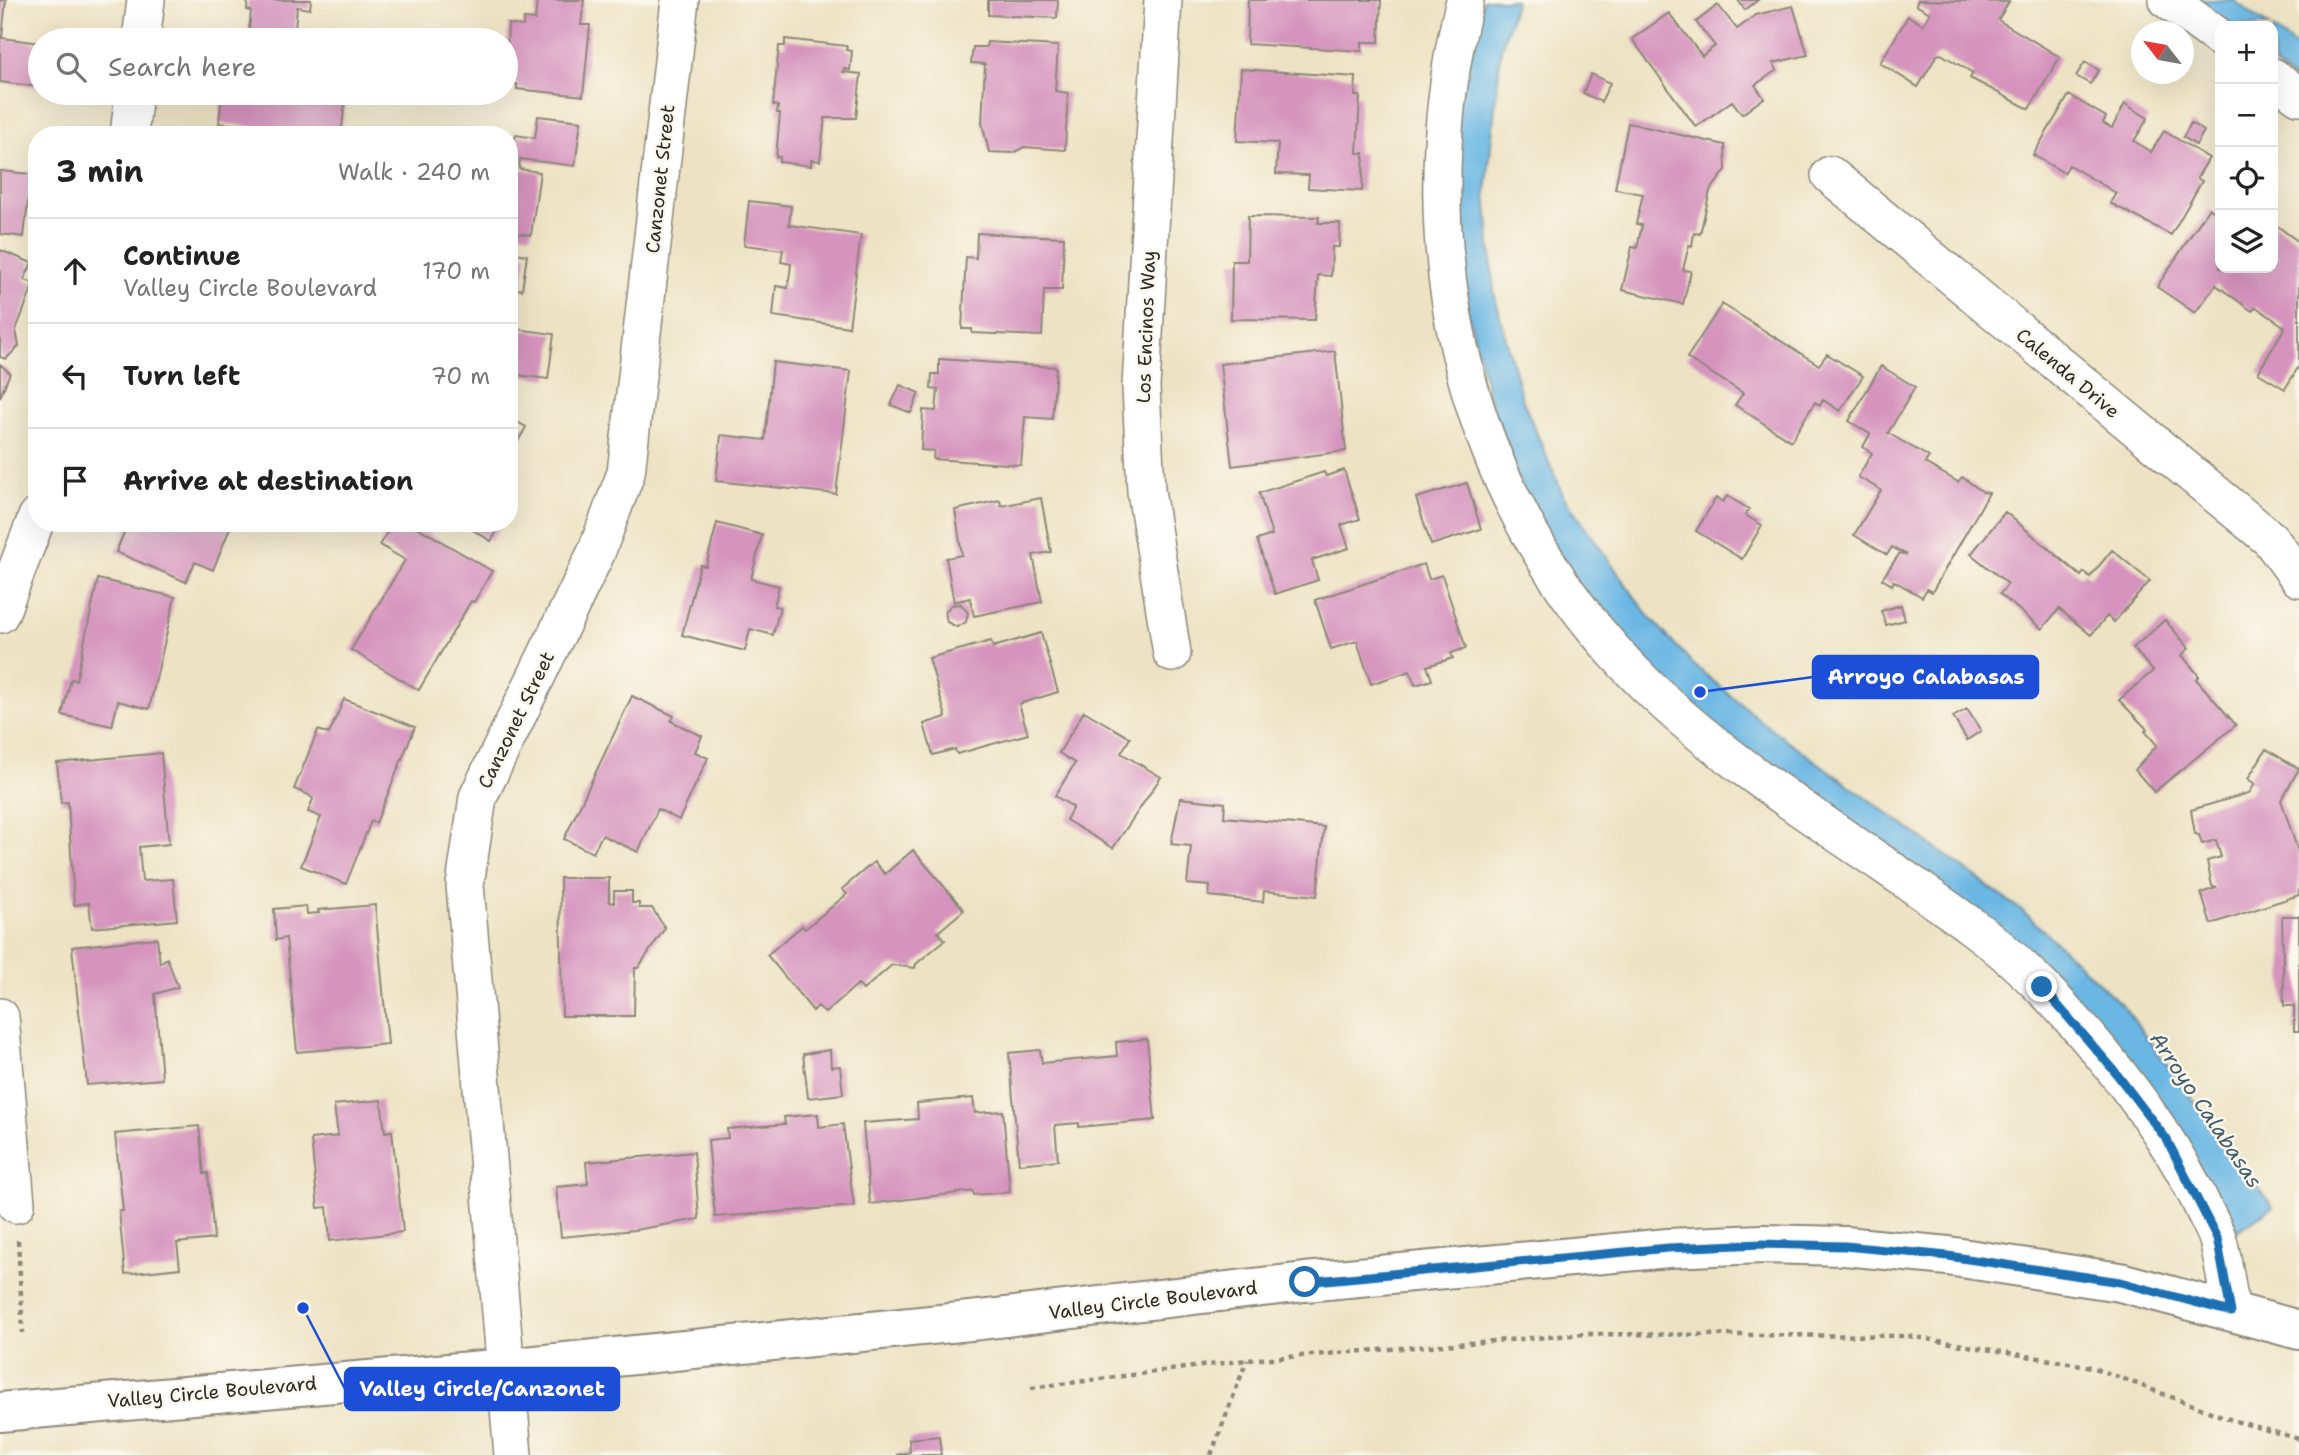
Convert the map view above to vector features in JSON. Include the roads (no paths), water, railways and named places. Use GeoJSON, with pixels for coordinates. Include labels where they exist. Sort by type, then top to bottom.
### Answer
{"type":"FeatureCollection","features":[{"type":"Feature","properties":{"kind":"main road","name":"Valley Circle Boulevard"},"geometry":{"type":"LineString","coordinates":[[0,1412],[506,1368],[980,1320],[1305,1282],[1668,1248],[1762,1244],[1845,1246],[1948,1256],[2120,1282],[2299,1330]]}},
{"type":"Feature","properties":{"kind":"street"},"geometry":{"type":"LineString","coordinates":[[142,28],[146,0]]}},
{"type":"Feature","properties":{"kind":"street","name":"Canzonet Street"},"geometry":{"type":"LineString","coordinates":[[513,1455],[465,885],[478,797],[596,553],[626,473],[680,0]]}},
{"type":"Feature","properties":{"kind":"street","name":"Los Encinos Way"},"geometry":{"type":"LineString","coordinates":[[1163,0],[1141,387],[1146,491],[1172,653]]}},
{"type":"Feature","properties":{"kind":"street"},"geometry":{"type":"LineString","coordinates":[[1465,0],[1444,110],[1442,183],[1445,268],[1456,337],[1473,408],[1529,533],[1573,598],[1620,656],[1664,702],[1756,776],[1975,928],[2042,987],[2112,1068],[2167,1140],[2217,1238],[2231,1312]]}},
{"type":"Feature","properties":{"kind":"street"},"geometry":{"type":"LineString","coordinates":[[2168,0],[2215,34]]}},
{"type":"Feature","properties":{"kind":"street"},"geometry":{"type":"LineString","coordinates":[[2278,81],[2299,96]]}},
{"type":"Feature","properties":{"kind":"street"},"geometry":{"type":"LineString","coordinates":[[130,126],[133,105]]}},
{"type":"Feature","properties":{"kind":"street","name":"Calenda Drive"},"geometry":{"type":"LineString","coordinates":[[1830,175],[2270,539],[2299,578]]}},
{"type":"Feature","properties":{"kind":"street"},"geometry":{"type":"LineString","coordinates":[[0,614],[31,532]]}},
{"type":"Feature","properties":{"kind":"street"},"geometry":{"type":"LineString","coordinates":[[0,1017],[16,1204]]}},
{"type":"Feature","properties":{"kind":"water"},"geometry":{"type":"Polygon","coordinates":[[[1483,0],[1516,0],[1501,49],[1486,193],[1494,293],[1522,399],[1564,497],[1647,614],[1694,665],[1766,725],[2025,913],[2124,1007],[2273,1207],[2237,1231],[2193,1159],[2114,1051],[1681,701],[1571,579],[1502,450],[1452,247],[1456,109],[1483,0]]]}},
{"type":"Feature","properties":{"kind":"water"},"geometry":{"type":"Polygon","coordinates":[[[2186,0],[2233,0],[2262,21],[2215,21],[2186,0]]]}},
{"type":"Feature","properties":{"kind":"water"},"geometry":{"type":"Polygon","coordinates":[[[2278,33],[2299,49],[2299,84],[2278,68],[2278,33]]]}},
{"type":"Feature","properties":{"kind":"place","name":"Arroyo Calabasas"},"geometry":{"type":"Point","coordinates":[1700,692]}},
{"type":"Feature","properties":{"kind":"place","name":"Valley Circle/Canzonet"},"geometry":{"type":"Point","coordinates":[303,1308]}}]}
